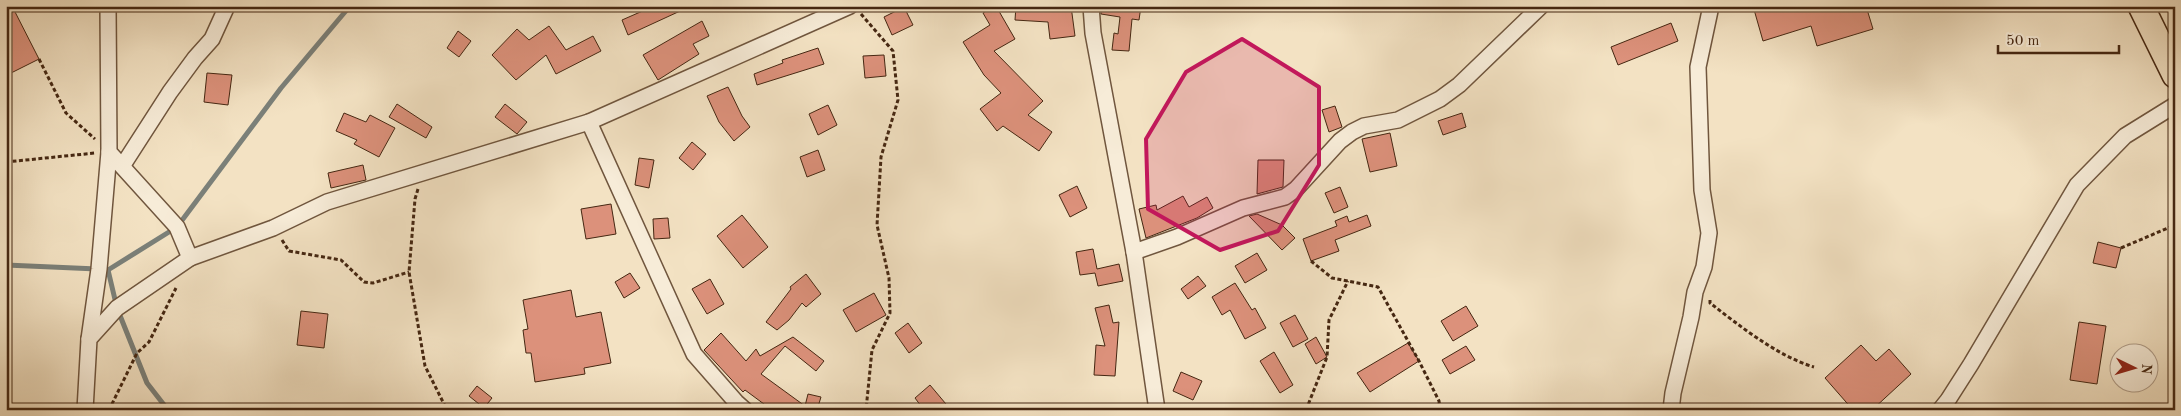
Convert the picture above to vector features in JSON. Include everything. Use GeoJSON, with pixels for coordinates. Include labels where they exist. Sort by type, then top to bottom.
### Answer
{"type":"FeatureCollection","features":[{"type":"Feature","properties":{"kind":"highway"},"geometry":{"type":"LineString","coordinates":[[2141,6],[2175,74]]}},
{"type":"Feature","properties":{"kind":"street"},"geometry":{"type":"LineString","coordinates":[[85,410],[89,339],[99,269],[108,152],[108,6]]}},
{"type":"Feature","properties":{"kind":"street"},"geometry":{"type":"LineString","coordinates":[[123,165],[170,92],[195,58],[212,40],[227,6]]}},
{"type":"Feature","properties":{"kind":"street"},"geometry":{"type":"LineString","coordinates":[[1091,6],[1093,33],[1134,252],[1157,410]]}},
{"type":"Feature","properties":{"kind":"street"},"geometry":{"type":"LineString","coordinates":[[1134,252],[1177,237],[1243,208],[1285,197],[1296,189],[1340,141],[1352,132],[1364,126],[1398,120],[1440,99],[1459,85],[1541,6]]}},
{"type":"Feature","properties":{"kind":"street"},"geometry":{"type":"LineString","coordinates":[[1671,410],[1695,292],[1704,267],[1708,234],[1702,190],[1698,67],[1711,6]]}},
{"type":"Feature","properties":{"kind":"street"},"geometry":{"type":"LineString","coordinates":[[89,339],[118,308],[190,258],[273,228],[327,202],[589,122],[855,10]]}},
{"type":"Feature","properties":{"kind":"street"},"geometry":{"type":"LineString","coordinates":[[1940,410],[1971,364],[2077,186],[2125,136],[2175,105]]}},
{"type":"Feature","properties":{"kind":"street"},"geometry":{"type":"LineString","coordinates":[[589,122],[694,354],[745,410]]}},
{"type":"Feature","properties":{"kind":"street"},"geometry":{"type":"LineString","coordinates":[[108,152],[123,165],[177,226],[190,258]]}},
{"type":"Feature","properties":{"kind":"path"},"geometry":{"type":"LineString","coordinates":[[855,10],[893,51],[898,100],[881,157],[877,225],[889,278],[890,312],[872,350],[866,410]]}},
{"type":"Feature","properties":{"kind":"path"},"geometry":{"type":"LineString","coordinates":[[39,59],[66,113],[108,152]]}},
{"type":"Feature","properties":{"kind":"path"},"geometry":{"type":"LineString","coordinates":[[6,162],[108,152]]}},
{"type":"Feature","properties":{"kind":"path"},"geometry":{"type":"LineString","coordinates":[[422,174],[415,199],[409,272],[425,366],[447,410]]}},
{"type":"Feature","properties":{"kind":"path"},"geometry":{"type":"LineString","coordinates":[[2121,248],[2175,225]]}},
{"type":"Feature","properties":{"kind":"path"},"geometry":{"type":"LineString","coordinates":[[273,228],[289,251],[341,260],[364,282],[373,283],[409,272]]}},
{"type":"Feature","properties":{"kind":"path"},"geometry":{"type":"LineString","coordinates":[[109,410],[137,353],[149,342],[190,258]]}},
{"type":"Feature","properties":{"kind":"path"},"geometry":{"type":"LineString","coordinates":[[1311,261],[1332,278],[1378,287],[1420,361],[1439,401],[1440,410]]}},
{"type":"Feature","properties":{"kind":"path"},"geometry":{"type":"LineString","coordinates":[[1704,267],[1710,303],[1740,326],[1799,362],[1814,367]]}},
{"type":"Feature","properties":{"kind":"path"},"geometry":{"type":"LineString","coordinates":[[1306,410],[1328,357],[1329,320],[1348,281]]}},
{"type":"Feature","properties":{"kind":"highlighted area"},"geometry":{"type":"Polygon","coordinates":[[[1242,39],[1319,87],[1319,165],[1278,231],[1220,250],[1148,209],[1146,139],[1186,72],[1242,39]]]}},
{"type":"Feature","properties":{"kind":"building"},"geometry":{"type":"Polygon","coordinates":[[[6,6],[12,6],[39,59],[11,73],[6,63],[6,6]]]}},
{"type":"Feature","properties":{"kind":"building"},"geometry":{"type":"Polygon","coordinates":[[[654,6],[691,6],[628,35],[622,20],[654,6]]]}},
{"type":"Feature","properties":{"kind":"building"},"geometry":{"type":"Polygon","coordinates":[[[996,6],[1015,39],[994,51],[1043,101],[1028,115],[1052,132],[1039,151],[1003,126],[997,131],[980,109],[1001,93],[984,75],[963,42],[990,25],[983,13],[996,6]]]}},
{"type":"Feature","properties":{"kind":"building"},"geometry":{"type":"Polygon","coordinates":[[[1016,6],[1071,6],[1075,36],[1050,39],[1048,22],[1015,20],[1016,6]]]}},
{"type":"Feature","properties":{"kind":"building"},"geometry":{"type":"Polygon","coordinates":[[[1101,6],[1141,6],[1139,20],[1132,19],[1129,51],[1112,50],[1114,33],[1118,34],[1120,17],[1101,14],[1101,6]]]}},
{"type":"Feature","properties":{"kind":"building"},"geometry":{"type":"Polygon","coordinates":[[[1753,6],[1866,6],[1873,29],[1817,46],[1811,26],[1763,41],[1753,6]]]}},
{"type":"Feature","properties":{"kind":"building"},"geometry":{"type":"Polygon","coordinates":[[[904,7],[913,25],[892,35],[884,17],[904,7]]]}},
{"type":"Feature","properties":{"kind":"building"},"geometry":{"type":"Polygon","coordinates":[[[702,21],[709,36],[693,44],[699,54],[658,80],[643,55],[702,21]]]}},
{"type":"Feature","properties":{"kind":"building"},"geometry":{"type":"Polygon","coordinates":[[[1671,23],[1678,41],[1618,65],[1611,47],[1671,23]]]}},
{"type":"Feature","properties":{"kind":"building"},"geometry":{"type":"Polygon","coordinates":[[[549,26],[566,50],[593,36],[601,51],[556,74],[546,55],[516,80],[492,55],[517,29],[529,40],[549,26]]]}},
{"type":"Feature","properties":{"kind":"building"},"geometry":{"type":"Polygon","coordinates":[[[458,31],[471,41],[459,57],[447,48],[458,31]]]}},
{"type":"Feature","properties":{"kind":"building"},"geometry":{"type":"Polygon","coordinates":[[[818,48],[824,64],[757,85],[754,74],[783,63],[782,60],[818,48]]]}},
{"type":"Feature","properties":{"kind":"building"},"geometry":{"type":"Polygon","coordinates":[[[884,55],[886,76],[865,78],[863,56],[884,55]]]}},
{"type":"Feature","properties":{"kind":"building"},"geometry":{"type":"Polygon","coordinates":[[[207,73],[232,75],[228,105],[204,102],[207,73]]]}},
{"type":"Feature","properties":{"kind":"building"},"geometry":{"type":"Polygon","coordinates":[[[728,87],[742,116],[750,127],[734,141],[719,122],[707,96],[728,87]]]}},
{"type":"Feature","properties":{"kind":"building"},"geometry":{"type":"Polygon","coordinates":[[[397,104],[432,127],[426,138],[389,117],[397,104]]]}},
{"type":"Feature","properties":{"kind":"building"},"geometry":{"type":"Polygon","coordinates":[[[505,104],[527,122],[517,134],[495,117],[505,104]]]}},
{"type":"Feature","properties":{"kind":"building"},"geometry":{"type":"Polygon","coordinates":[[[828,105],[837,125],[818,135],[809,114],[828,105]]]}},
{"type":"Feature","properties":{"kind":"building"},"geometry":{"type":"Polygon","coordinates":[[[1335,106],[1342,127],[1329,132],[1322,110],[1335,106]]]}},
{"type":"Feature","properties":{"kind":"building"},"geometry":{"type":"Polygon","coordinates":[[[344,113],[366,122],[370,115],[395,128],[379,157],[354,144],[357,140],[336,131],[344,113]]]}},
{"type":"Feature","properties":{"kind":"building"},"geometry":{"type":"Polygon","coordinates":[[[1462,113],[1466,127],[1443,135],[1438,121],[1462,113]]]}},
{"type":"Feature","properties":{"kind":"building"},"geometry":{"type":"Polygon","coordinates":[[[1390,133],[1397,166],[1370,172],[1362,139],[1390,133]]]}},
{"type":"Feature","properties":{"kind":"building"},"geometry":{"type":"Polygon","coordinates":[[[692,142],[706,154],[693,170],[679,158],[692,142]]]}},
{"type":"Feature","properties":{"kind":"building"},"geometry":{"type":"Polygon","coordinates":[[[818,150],[825,170],[807,177],[800,157],[818,150]]]}},
{"type":"Feature","properties":{"kind":"building"},"geometry":{"type":"Polygon","coordinates":[[[639,158],[654,160],[649,188],[635,185],[639,158]]]}},
{"type":"Feature","properties":{"kind":"building"},"geometry":{"type":"Polygon","coordinates":[[[1258,160],[1284,160],[1283,187],[1257,194],[1258,160]]]}},
{"type":"Feature","properties":{"kind":"building"},"geometry":{"type":"Polygon","coordinates":[[[363,165],[366,180],[331,188],[328,173],[363,165]]]}},
{"type":"Feature","properties":{"kind":"building"},"geometry":{"type":"Polygon","coordinates":[[[1077,186],[1087,208],[1070,217],[1059,195],[1077,186]]]}},
{"type":"Feature","properties":{"kind":"building"},"geometry":{"type":"Polygon","coordinates":[[[1340,187],[1348,207],[1334,213],[1325,193],[1340,187]]]}},
{"type":"Feature","properties":{"kind":"building"},"geometry":{"type":"Polygon","coordinates":[[[1183,196],[1189,207],[1207,197],[1213,208],[1197,218],[1146,238],[1139,209],[1156,205],[1157,210],[1183,196]]]}},
{"type":"Feature","properties":{"kind":"building"},"geometry":{"type":"Polygon","coordinates":[[[611,204],[616,234],[586,239],[581,209],[611,204]]]}},
{"type":"Feature","properties":{"kind":"building"},"geometry":{"type":"Polygon","coordinates":[[[1257,214],[1282,225],[1295,238],[1282,250],[1249,216],[1257,214]]]}},
{"type":"Feature","properties":{"kind":"building"},"geometry":{"type":"Polygon","coordinates":[[[742,215],[768,247],[743,268],[717,236],[742,215]]]}},
{"type":"Feature","properties":{"kind":"building"},"geometry":{"type":"Polygon","coordinates":[[[1367,215],[1371,226],[1335,240],[1339,251],[1311,261],[1303,239],[1337,226],[1335,221],[1347,216],[1349,222],[1367,215]]]}},
{"type":"Feature","properties":{"kind":"building"},"geometry":{"type":"Polygon","coordinates":[[[668,218],[670,238],[654,239],[653,219],[668,218]]]}},
{"type":"Feature","properties":{"kind":"building"},"geometry":{"type":"Polygon","coordinates":[[[2098,242],[2121,248],[2116,268],[2093,263],[2098,242]]]}},
{"type":"Feature","properties":{"kind":"building"},"geometry":{"type":"Polygon","coordinates":[[[1093,249],[1097,269],[1119,264],[1123,281],[1098,286],[1095,273],[1080,275],[1076,252],[1093,249]]]}},
{"type":"Feature","properties":{"kind":"building"},"geometry":{"type":"Polygon","coordinates":[[[1257,253],[1267,270],[1245,283],[1235,266],[1257,253]]]}},
{"type":"Feature","properties":{"kind":"building"},"geometry":{"type":"Polygon","coordinates":[[[630,273],[640,288],[624,298],[615,282],[630,273]]]}},
{"type":"Feature","properties":{"kind":"building"},"geometry":{"type":"Polygon","coordinates":[[[806,274],[821,294],[806,307],[802,303],[789,320],[777,330],[766,322],[791,289],[790,287],[806,274]]]}},
{"type":"Feature","properties":{"kind":"building"},"geometry":{"type":"Polygon","coordinates":[[[1198,276],[1206,286],[1188,299],[1181,289],[1198,276]]]}},
{"type":"Feature","properties":{"kind":"building"},"geometry":{"type":"Polygon","coordinates":[[[710,279],[724,304],[707,314],[692,289],[710,279]]]}},
{"type":"Feature","properties":{"kind":"building"},"geometry":{"type":"Polygon","coordinates":[[[1235,283],[1252,310],[1255,308],[1266,328],[1245,339],[1230,310],[1222,315],[1212,297],[1235,283]]]}},
{"type":"Feature","properties":{"kind":"building"},"geometry":{"type":"Polygon","coordinates":[[[571,290],[576,317],[601,312],[611,363],[584,368],[585,374],[535,382],[531,353],[526,353],[523,330],[528,329],[523,300],[571,290]]]}},
{"type":"Feature","properties":{"kind":"building"},"geometry":{"type":"Polygon","coordinates":[[[874,293],[886,315],[856,332],[843,310],[874,293]]]}},
{"type":"Feature","properties":{"kind":"building"},"geometry":{"type":"Polygon","coordinates":[[[1109,305],[1113,323],[1119,322],[1115,376],[1094,375],[1096,345],[1105,346],[1095,308],[1109,305]]]}},
{"type":"Feature","properties":{"kind":"building"},"geometry":{"type":"Polygon","coordinates":[[[1466,306],[1478,326],[1453,341],[1441,321],[1466,306]]]}},
{"type":"Feature","properties":{"kind":"building"},"geometry":{"type":"Polygon","coordinates":[[[301,311],[328,314],[324,348],[297,345],[301,311]]]}},
{"type":"Feature","properties":{"kind":"building"},"geometry":{"type":"Polygon","coordinates":[[[1295,315],[1308,339],[1293,347],[1280,323],[1295,315]]]}},
{"type":"Feature","properties":{"kind":"building"},"geometry":{"type":"Polygon","coordinates":[[[2079,322],[2106,326],[2097,384],[2070,380],[2079,322]]]}},
{"type":"Feature","properties":{"kind":"building"},"geometry":{"type":"Polygon","coordinates":[[[908,323],[922,343],[909,353],[895,333],[908,323]]]}},
{"type":"Feature","properties":{"kind":"building"},"geometry":{"type":"Polygon","coordinates":[[[721,333],[746,361],[756,349],[760,356],[793,337],[824,361],[816,371],[785,346],[761,374],[805,406],[808,394],[821,397],[817,410],[772,410],[745,390],[743,392],[704,350],[721,333]]]}},
{"type":"Feature","properties":{"kind":"building"},"geometry":{"type":"Polygon","coordinates":[[[1316,337],[1327,357],[1316,364],[1305,344],[1316,337]]]}},
{"type":"Feature","properties":{"kind":"building"},"geometry":{"type":"Polygon","coordinates":[[[1408,343],[1419,361],[1370,392],[1357,373],[1408,343]]]}},
{"type":"Feature","properties":{"kind":"building"},"geometry":{"type":"Polygon","coordinates":[[[1861,345],[1876,361],[1889,349],[1911,374],[1872,410],[1853,410],[1825,378],[1861,345]]]}},
{"type":"Feature","properties":{"kind":"building"},"geometry":{"type":"Polygon","coordinates":[[[1466,346],[1475,360],[1450,374],[1442,360],[1466,346]]]}},
{"type":"Feature","properties":{"kind":"building"},"geometry":{"type":"Polygon","coordinates":[[[1274,352],[1293,385],[1280,393],[1260,361],[1274,352]]]}},
{"type":"Feature","properties":{"kind":"building"},"geometry":{"type":"Polygon","coordinates":[[[1181,372],[1202,381],[1193,400],[1173,391],[1181,372]]]}},
{"type":"Feature","properties":{"kind":"building"},"geometry":{"type":"Polygon","coordinates":[[[930,385],[951,410],[924,410],[915,398],[930,385]]]}},
{"type":"Feature","properties":{"kind":"building"},"geometry":{"type":"Polygon","coordinates":[[[477,386],[492,398],[484,408],[469,396],[477,386]]]}},
{"type":"Feature","properties":{"kind":"waterway"},"geometry":{"type":"LineString","coordinates":[[108,270],[177,227],[281,88],[350,6]]}},
{"type":"Feature","properties":{"kind":"waterway"},"geometry":{"type":"LineString","coordinates":[[6,265],[97,269]]}},
{"type":"Feature","properties":{"kind":"waterway"},"geometry":{"type":"LineString","coordinates":[[105,270],[108,270],[117,308],[147,383],[168,410]]}}]}
